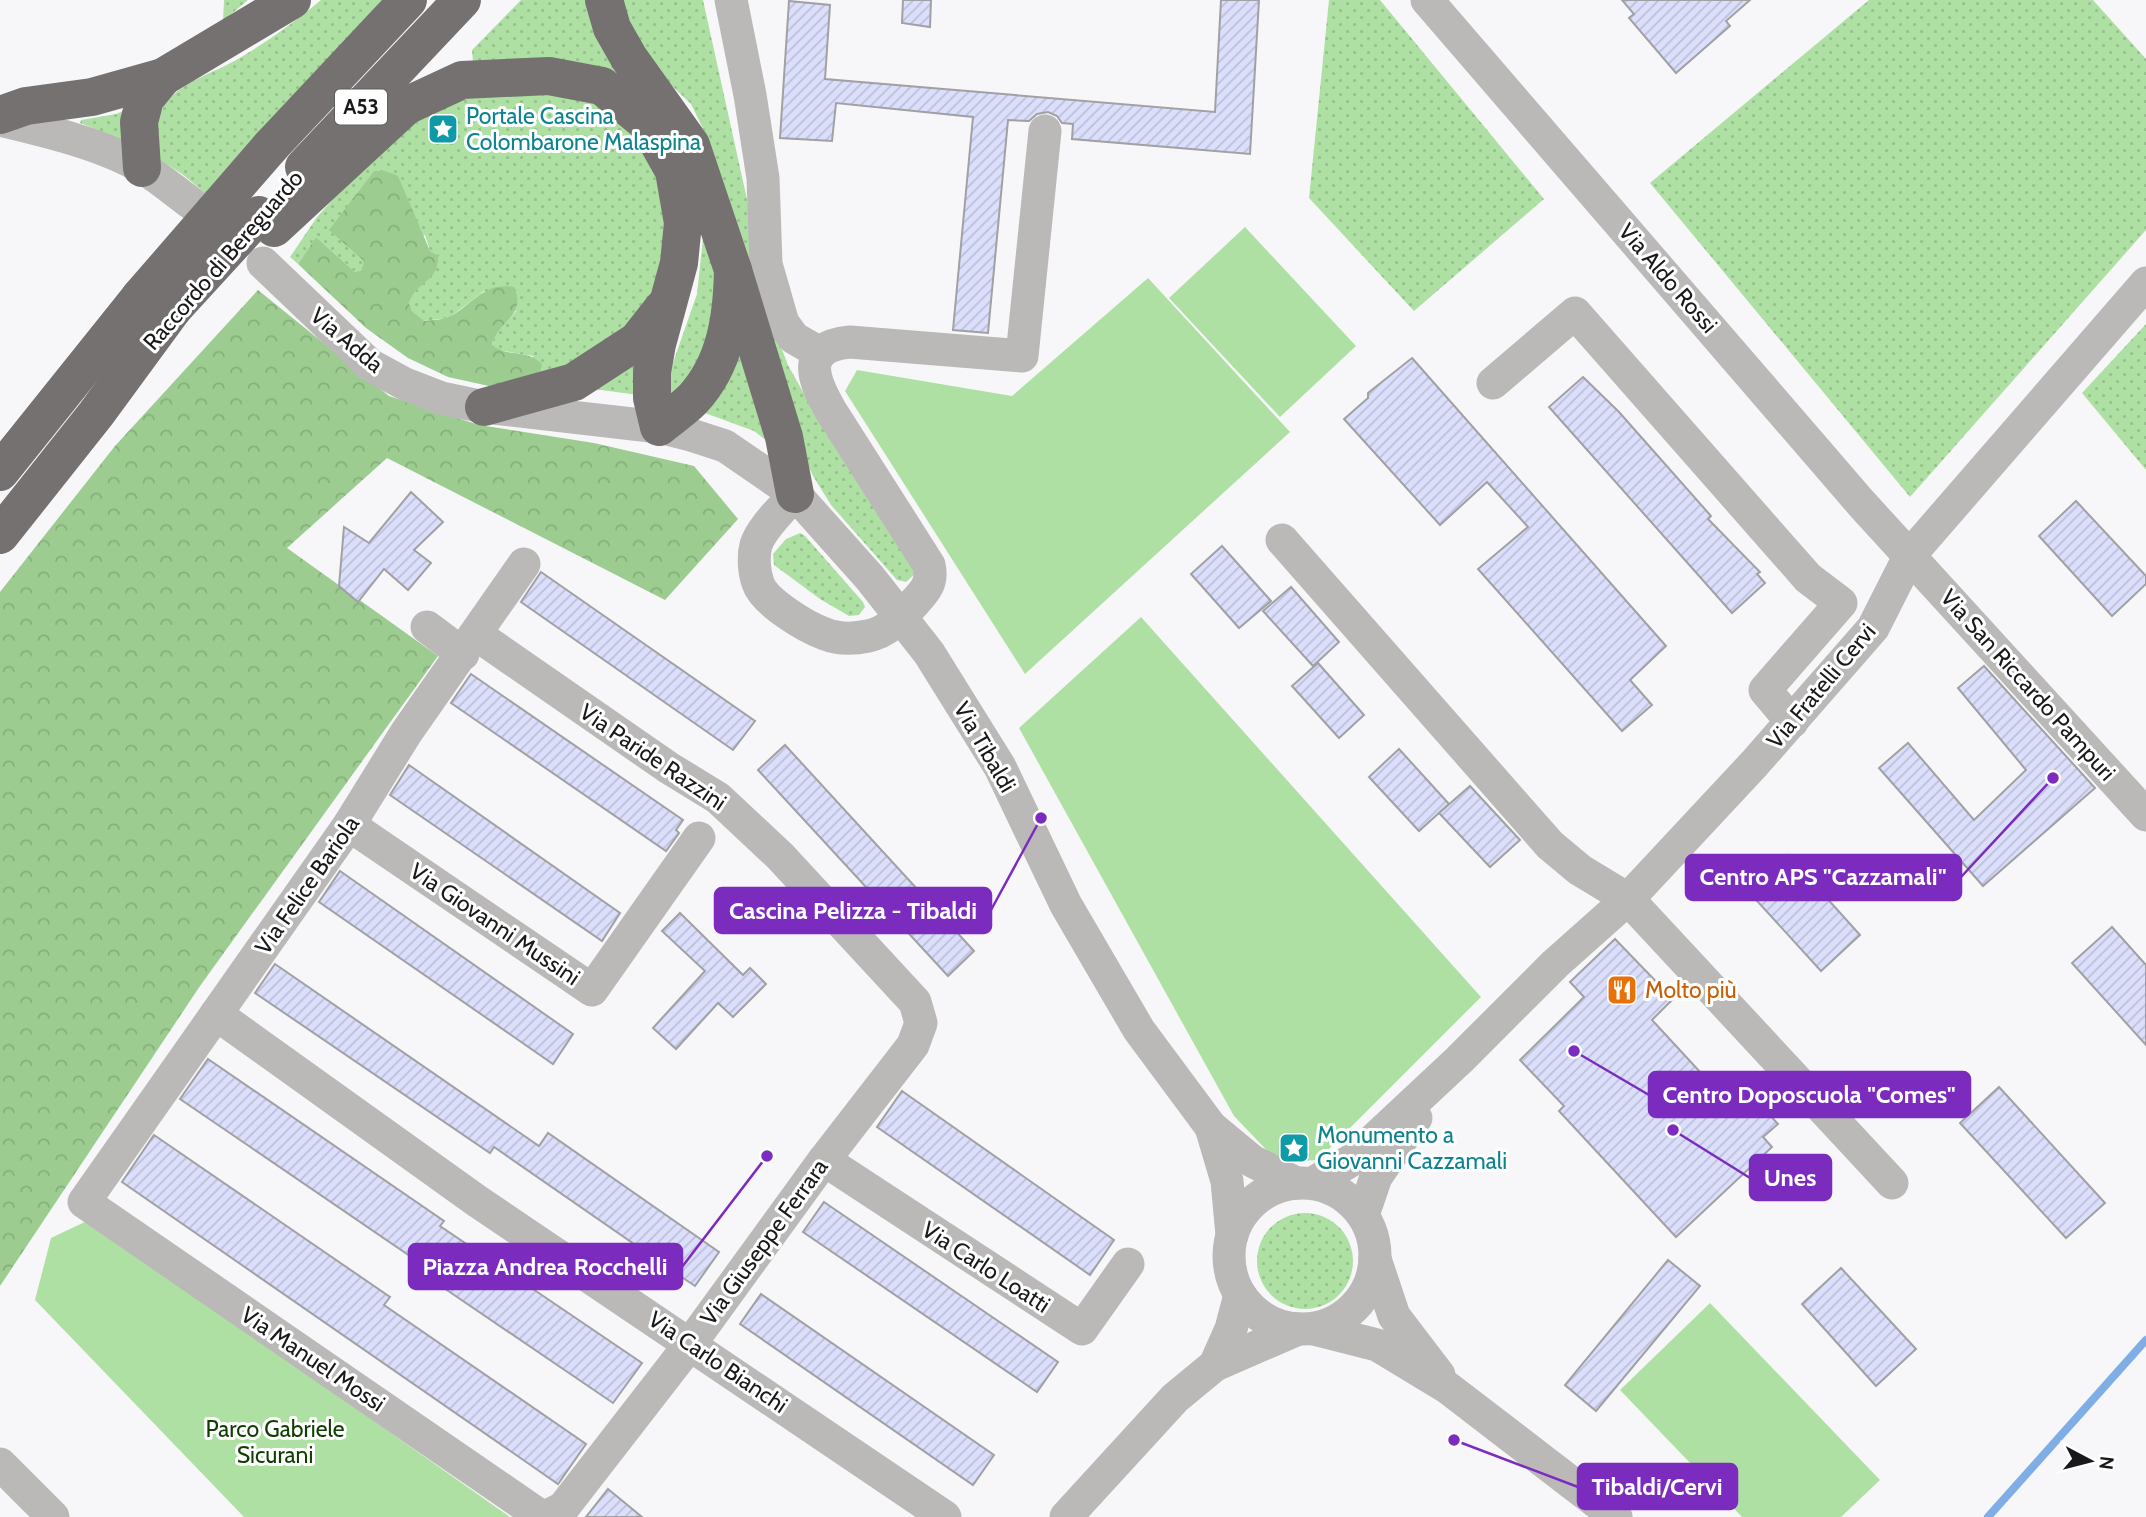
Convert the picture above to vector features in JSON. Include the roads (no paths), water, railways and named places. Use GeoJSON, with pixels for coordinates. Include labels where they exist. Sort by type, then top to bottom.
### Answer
{"type":"FeatureCollection","features":[{"type":"Feature","properties":{"kind":"highway"},"geometry":{"type":"LineString","coordinates":[[0,118],[26,106],[92,97],[163,77],[292,0]]}},
{"type":"Feature","properties":{"kind":"highway","name":"Raccordo di Bereguardo"},"geometry":{"type":"LineString","coordinates":[[0,535],[96,414],[271,146],[408,0]]}},
{"type":"Feature","properties":{"kind":"highway","name":"Raccordo di Bereguardo"},"geometry":{"type":"LineString","coordinates":[[0,472],[167,309],[265,235],[462,0]]}},
{"type":"Feature","properties":{"kind":"highway"},"geometry":{"type":"LineString","coordinates":[[604,0],[612,28],[629,58],[691,145],[784,437],[795,494]]}},
{"type":"Feature","properties":{"kind":"highway"},"geometry":{"type":"LineString","coordinates":[[265,235],[406,106],[462,80],[549,76],[601,86],[647,122],[674,170],[682,223],[679,262],[652,372],[652,398],[659,427],[693,399],[714,370],[726,339],[732,305],[733,270]]}},
{"type":"Feature","properties":{"kind":"highway"},"geometry":{"type":"LineString","coordinates":[[142,168],[139,122],[145,99],[163,77]]}},
{"type":"Feature","properties":{"kind":"highway"},"geometry":{"type":"LineString","coordinates":[[484,407],[574,382],[637,341],[669,301]]}},
{"type":"Feature","properties":{"kind":"street"},"geometry":{"type":"LineString","coordinates":[[731,0],[763,178],[766,264],[783,323],[794,338],[820,354]]}},
{"type":"Feature","properties":{"kind":"street","name":"Via Aldo Rossi"},"geometry":{"type":"LineString","coordinates":[[1427,0],[1861,503],[1910,555]]}},
{"type":"Feature","properties":{"kind":"street"},"geometry":{"type":"LineString","coordinates":[[0,118],[102,150],[142,168],[195,206]]}},
{"type":"Feature","properties":{"kind":"street"},"geometry":{"type":"LineString","coordinates":[[795,494],[757,544],[754,563],[758,585],[777,606],[826,635],[848,639],[884,631],[901,617],[928,587],[932,576],[929,565],[820,391],[813,370],[820,354],[833,344],[850,342],[1022,356],[1045,131]]}},
{"type":"Feature","properties":{"kind":"street","name":"Via Adda"},"geometry":{"type":"LineString","coordinates":[[265,235],[370,365],[405,384],[442,398],[484,407],[659,427]]}},
{"type":"Feature","properties":{"kind":"street","name":"Via Fratelli Cervi"},"geometry":{"type":"LineString","coordinates":[[1305,1183],[1352,1160],[1460,1060],[1555,964],[1628,899],[1792,722],[1873,628],[1910,555],[2146,284]]}},
{"type":"Feature","properties":{"kind":"street"},"geometry":{"type":"LineString","coordinates":[[1493,383],[1575,313],[1808,578],[1841,603],[1765,690],[1792,722]]}},
{"type":"Feature","properties":{"kind":"street","name":"Via Tibaldi"},"geometry":{"type":"LineString","coordinates":[[659,427],[725,446],[795,494],[901,617],[929,653],[1000,766],[1066,905],[1139,1030],[1211,1127],[1252,1161],[1305,1183]]}},
{"type":"Feature","properties":{"kind":"street"},"geometry":{"type":"LineString","coordinates":[[1282,540],[1550,845],[1580,870],[1628,899],[1892,1183]]}},
{"type":"Feature","properties":{"kind":"street","name":"Via San Riccardo Pampuri"},"geometry":{"type":"LineString","coordinates":[[1910,555],[2146,815]]}},
{"type":"Feature","properties":{"kind":"street","name":"Via Felice Bariola"},"geometry":{"type":"LineString","coordinates":[[84,1202],[349,825],[407,733],[524,564]]}},
{"type":"Feature","properties":{"kind":"street","name":"Via Paride Razzini"},"geometry":{"type":"LineString","coordinates":[[427,627],[470,645],[718,798],[780,856],[915,1002],[921,1023]]}},
{"type":"Feature","properties":{"kind":"street","name":"Via Giovanni Mussini"},"geometry":{"type":"LineString","coordinates":[[349,825],[592,990],[699,838]]}},
{"type":"Feature","properties":{"kind":"street","name":"Via Carlo Bianchi"},"geometry":{"type":"LineString","coordinates":[[216,1014],[477,1200],[945,1517]]}},
{"type":"Feature","properties":{"kind":"street","name":"Via Giuseppe Ferrara"},"geometry":{"type":"LineString","coordinates":[[543,1517],[563,1508],[691,1343],[824,1160],[913,1045],[921,1023]]}},
{"type":"Feature","properties":{"kind":"street","name":"Via Fratelli Cervi"},"geometry":{"type":"LineString","coordinates":[[1363,1215],[1376,1177],[1403,1135],[1460,1060]]}},
{"type":"Feature","properties":{"kind":"street","name":"Via Tibaldi"},"geometry":{"type":"LineString","coordinates":[[1211,1127],[1227,1181],[1231,1235]]}},
{"type":"Feature","properties":{"kind":"street","name":"Via Carlo Loatti"},"geometry":{"type":"LineString","coordinates":[[824,1160],[1082,1329],[1128,1264]]}},
{"type":"Feature","properties":{"kind":"street"},"geometry":{"type":"LineString","coordinates":[[1448,1388],[1394,1316],[1375,1259],[1372,1236],[1363,1215],[1341,1194],[1305,1183],[1275,1188],[1245,1209],[1231,1235],[1230,1266],[1240,1295],[1259,1316],[1279,1326],[1306,1329],[1377,1345],[1448,1388],[1616,1517]]}},
{"type":"Feature","properties":{"kind":"street","name":"Via Manuel Mossi"},"geometry":{"type":"LineString","coordinates":[[84,1202],[543,1517]]}},
{"type":"Feature","properties":{"kind":"street"},"geometry":{"type":"LineString","coordinates":[[1066,1517],[1175,1398],[1215,1364],[1306,1329],[1338,1320],[1357,1305],[1370,1283],[1375,1259]]}},
{"type":"Feature","properties":{"kind":"street"},"geometry":{"type":"LineString","coordinates":[[1215,1364],[1231,1329],[1240,1295]]}},
{"type":"Feature","properties":{"kind":"street"},"geometry":{"type":"LineString","coordinates":[[0,1464],[53,1517]]}},
{"type":"Feature","properties":{"kind":"waterway"},"geometry":{"type":"LineString","coordinates":[[1988,1517],[2146,1340]]}},
{"type":"Feature","properties":{"kind":"place","name":"Portale Cascina Colombarone Malaspina"},"geometry":{"type":"Point","coordinates":[443,129]}},
{"type":"Feature","properties":{"kind":"place","name":"Centro APS \"Cazzamali\""},"geometry":{"type":"Point","coordinates":[2053,778]}},
{"type":"Feature","properties":{"kind":"place","name":"Cascina Pelizza - Tibaldi"},"geometry":{"type":"Point","coordinates":[1041,818]}},
{"type":"Feature","properties":{"kind":"place","name":"Molto più"},"geometry":{"type":"Point","coordinates":[1622,990]}},
{"type":"Feature","properties":{"kind":"place","name":"Centro Doposcuola \"Comes\""},"geometry":{"type":"Point","coordinates":[1574,1051]}},
{"type":"Feature","properties":{"kind":"place","name":"Unes"},"geometry":{"type":"Point","coordinates":[1673,1130]}},
{"type":"Feature","properties":{"kind":"place","name":"Monumento a Giovanni Cazzamali"},"geometry":{"type":"Point","coordinates":[1294,1148]}},
{"type":"Feature","properties":{"kind":"place","name":"Piazza Andrea Rocchelli"},"geometry":{"type":"Point","coordinates":[767,1156]}},
{"type":"Feature","properties":{"kind":"place","name":"Tibaldi/Cervi"},"geometry":{"type":"Point","coordinates":[1454,1440]}},
{"type":"Feature","properties":{"kind":"park label","name":"Parco Gabriele Sicurani"},"geometry":{"type":"Point","coordinates":[275,1442]}}]}
